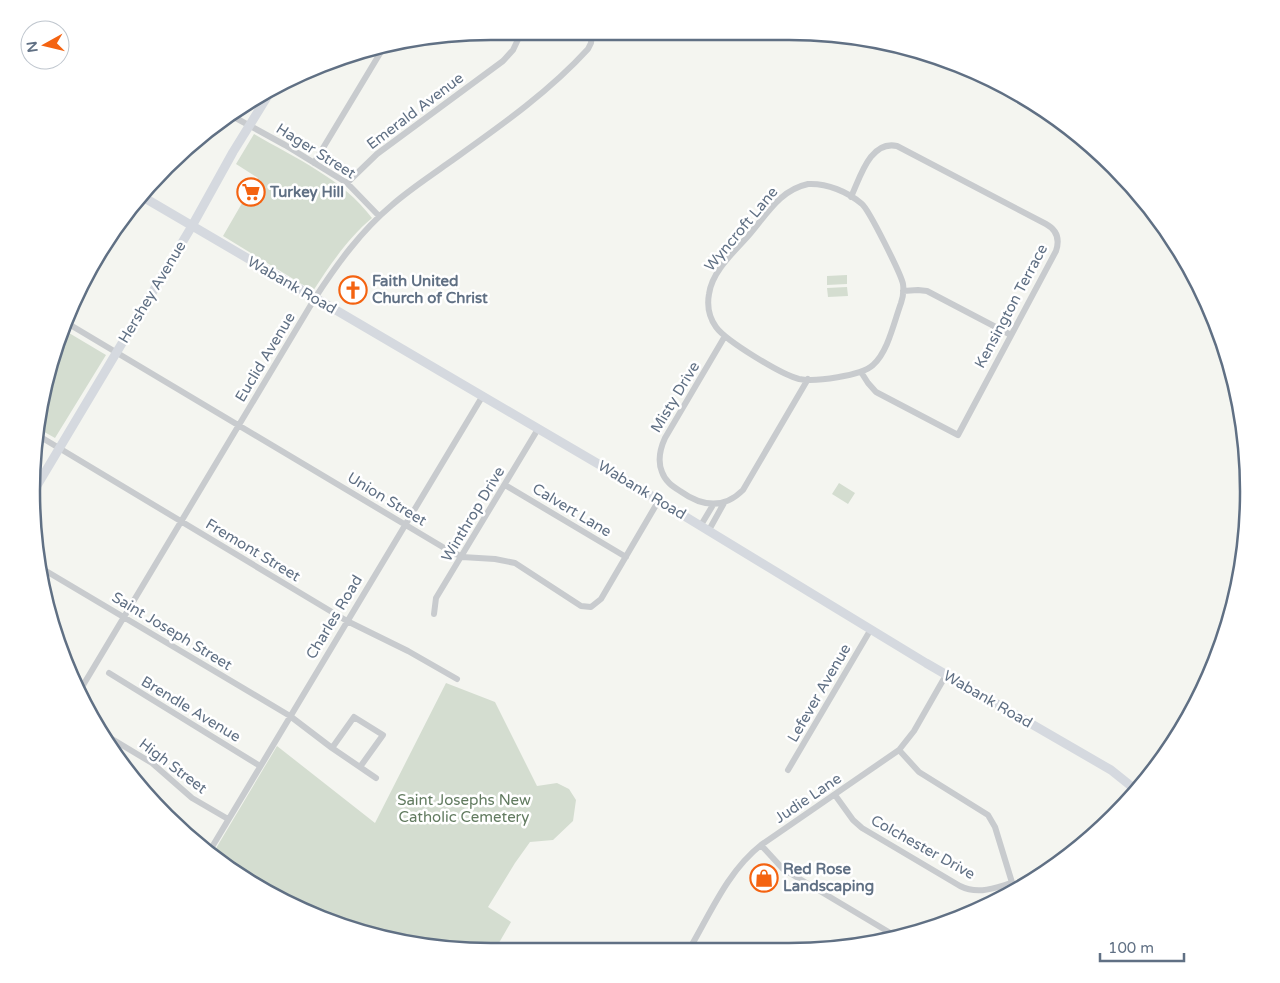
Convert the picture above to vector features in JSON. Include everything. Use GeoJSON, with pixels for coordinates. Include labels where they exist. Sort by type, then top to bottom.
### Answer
{"type":"FeatureCollection","features":[{"type":"Feature","properties":{"kind":"street","name":"Emerald Avenue"},"geometry":{"type":"LineString","coordinates":[[347,183],[377,154],[501,63],[513,50],[518,40]]}},
{"type":"Feature","properties":{"kind":"street","name":"Euclid Avenue"},"geometry":{"type":"LineString","coordinates":[[84,684],[315,298],[348,250],[380,216],[404,195],[535,98],[588,49],[592,40]]}},
{"type":"Feature","properties":{"kind":"street"},"geometry":{"type":"LineString","coordinates":[[314,163],[380,54]]}},
{"type":"Feature","properties":{"kind":"street","name":"Hershey Avenue"},"geometry":{"type":"LineString","coordinates":[[40,480],[264,101]]}},
{"type":"Feature","properties":{"kind":"street","name":"Hager Street"},"geometry":{"type":"LineString","coordinates":[[237,119],[347,183],[380,216]]}},
{"type":"Feature","properties":{"kind":"street","name":"Kensington Terrace"},"geometry":{"type":"LineString","coordinates":[[851,197],[873,155],[880,148],[892,145],[897,146],[1051,227],[1057,234],[1058,240],[1056,251],[958,435],[876,392],[862,372]]}},
{"type":"Feature","properties":{"kind":"street","name":"Wyncroft Lane"},"geometry":{"type":"LineString","coordinates":[[862,372],[850,376],[799,379],[776,369],[725,336],[718,329],[710,315],[708,300],[712,282],[731,256],[780,198],[792,189],[815,184],[829,186],[851,197],[866,208],[900,277],[903,291]]}},
{"type":"Feature","properties":{"kind":"street","name":"Wabank Road"},"geometry":{"type":"LineString","coordinates":[[147,200],[659,500],[946,675],[1111,770],[1131,786]]}},
{"type":"Feature","properties":{"kind":"street"},"geometry":{"type":"LineString","coordinates":[[862,372],[874,364],[884,349],[901,303],[903,291],[918,290],[927,292],[1011,335]]}},
{"type":"Feature","properties":{"kind":"street","name":"Union Street"},"geometry":{"type":"LineString","coordinates":[[71,326],[446,550],[462,557],[496,559],[515,563],[578,604],[586,607],[596,605],[601,599],[659,500]]}},
{"type":"Feature","properties":{"kind":"street","name":"Misty Drive"},"geometry":{"type":"LineString","coordinates":[[713,504],[698,502],[669,484],[662,473],[660,452],[665,438],[725,336]]}},
{"type":"Feature","properties":{"kind":"street"},"geometry":{"type":"LineString","coordinates":[[705,528],[713,504],[724,503],[743,490],[808,379]]}},
{"type":"Feature","properties":{"kind":"street","name":"Charles Road"},"geometry":{"type":"LineString","coordinates":[[212,846],[482,397]]}},
{"type":"Feature","properties":{"kind":"street","name":"Winthrop Drive"},"geometry":{"type":"LineString","coordinates":[[434,614],[436,598],[538,429]]}},
{"type":"Feature","properties":{"kind":"street","name":"Fremont Street"},"geometry":{"type":"LineString","coordinates":[[43,439],[347,621],[408,651],[457,679]]}},
{"type":"Feature","properties":{"kind":"street","name":"Calvert Lane"},"geometry":{"type":"LineString","coordinates":[[505,485],[626,557]]}},
{"type":"Feature","properties":{"kind":"street"},"geometry":{"type":"LineString","coordinates":[[705,528],[724,503]]}},
{"type":"Feature","properties":{"kind":"street","name":"Saint Joseph Street"},"geometry":{"type":"LineString","coordinates":[[48,572],[290,716],[376,778]]}},
{"type":"Feature","properties":{"kind":"street","name":"Lefever Avenue"},"geometry":{"type":"LineString","coordinates":[[788,770],[871,629]]}},
{"type":"Feature","properties":{"kind":"street","name":"Brendle Avenue"},"geometry":{"type":"LineString","coordinates":[[109,673],[260,766]]}},
{"type":"Feature","properties":{"kind":"street","name":"Judie Lane"},"geometry":{"type":"LineString","coordinates":[[693,943],[732,875],[743,861],[761,845],[899,750],[914,731],[946,675]]}},
{"type":"Feature","properties":{"kind":"street"},"geometry":{"type":"LineString","coordinates":[[332,748],[354,717],[383,736],[360,767]]}},
{"type":"Feature","properties":{"kind":"street","name":"High Street"},"geometry":{"type":"LineString","coordinates":[[115,741],[152,763],[192,798],[228,820]]}},
{"type":"Feature","properties":{"kind":"street"},"geometry":{"type":"LineString","coordinates":[[899,750],[919,772],[988,815],[996,827],[1012,884]]}},
{"type":"Feature","properties":{"kind":"street","name":"Colchester Drive"},"geometry":{"type":"LineString","coordinates":[[835,795],[853,820],[862,828],[960,886],[967,889],[986,890],[1006,887]]}},
{"type":"Feature","properties":{"kind":"street"},"geometry":{"type":"LineString","coordinates":[[761,845],[783,869],[887,932]]}},
{"type":"Feature","properties":{"kind":"green space"},"geometry":{"type":"Polygon","coordinates":[[[254,134],[318,170],[347,192],[372,218],[347,243],[313,291],[223,236],[245,198],[252,202],[261,188],[255,184],[258,178],[236,164],[254,134]]]}},
{"type":"Feature","properties":{"kind":"green space"},"geometry":{"type":"Polygon","coordinates":[[[847,275],[847,284],[827,285],[827,276],[847,275]]]}},
{"type":"Feature","properties":{"kind":"green space"},"geometry":{"type":"Polygon","coordinates":[[[847,287],[848,296],[828,297],[827,288],[847,287]]]}},
{"type":"Feature","properties":{"kind":"green space"},"geometry":{"type":"Polygon","coordinates":[[[69,333],[106,355],[55,438],[44,432],[55,375],[69,333]]]}},
{"type":"Feature","properties":{"kind":"green space"},"geometry":{"type":"Polygon","coordinates":[[[839,483],[855,493],[848,504],[832,494],[839,483]]]}},
{"type":"Feature","properties":{"kind":"green space","name":"Saint Josephs New Catholic Cemetery"},"geometry":{"type":"Polygon","coordinates":[[[446,683],[495,702],[537,786],[557,783],[569,789],[576,800],[573,821],[553,840],[530,842],[488,907],[511,922],[499,943],[433,939],[375,928],[346,919],[319,909],[266,883],[216,849],[277,746],[375,823],[446,683]]]}},
{"type":"Feature","properties":{"kind":"place","name":"Turkey Hill"},"geometry":{"type":"Point","coordinates":[251,192]}},
{"type":"Feature","properties":{"kind":"place","name":"Faith United Church of Christ"},"geometry":{"type":"Point","coordinates":[353,290]}},
{"type":"Feature","properties":{"kind":"place","name":"Red Rose Landscaping"},"geometry":{"type":"Point","coordinates":[764,878]}}]}
